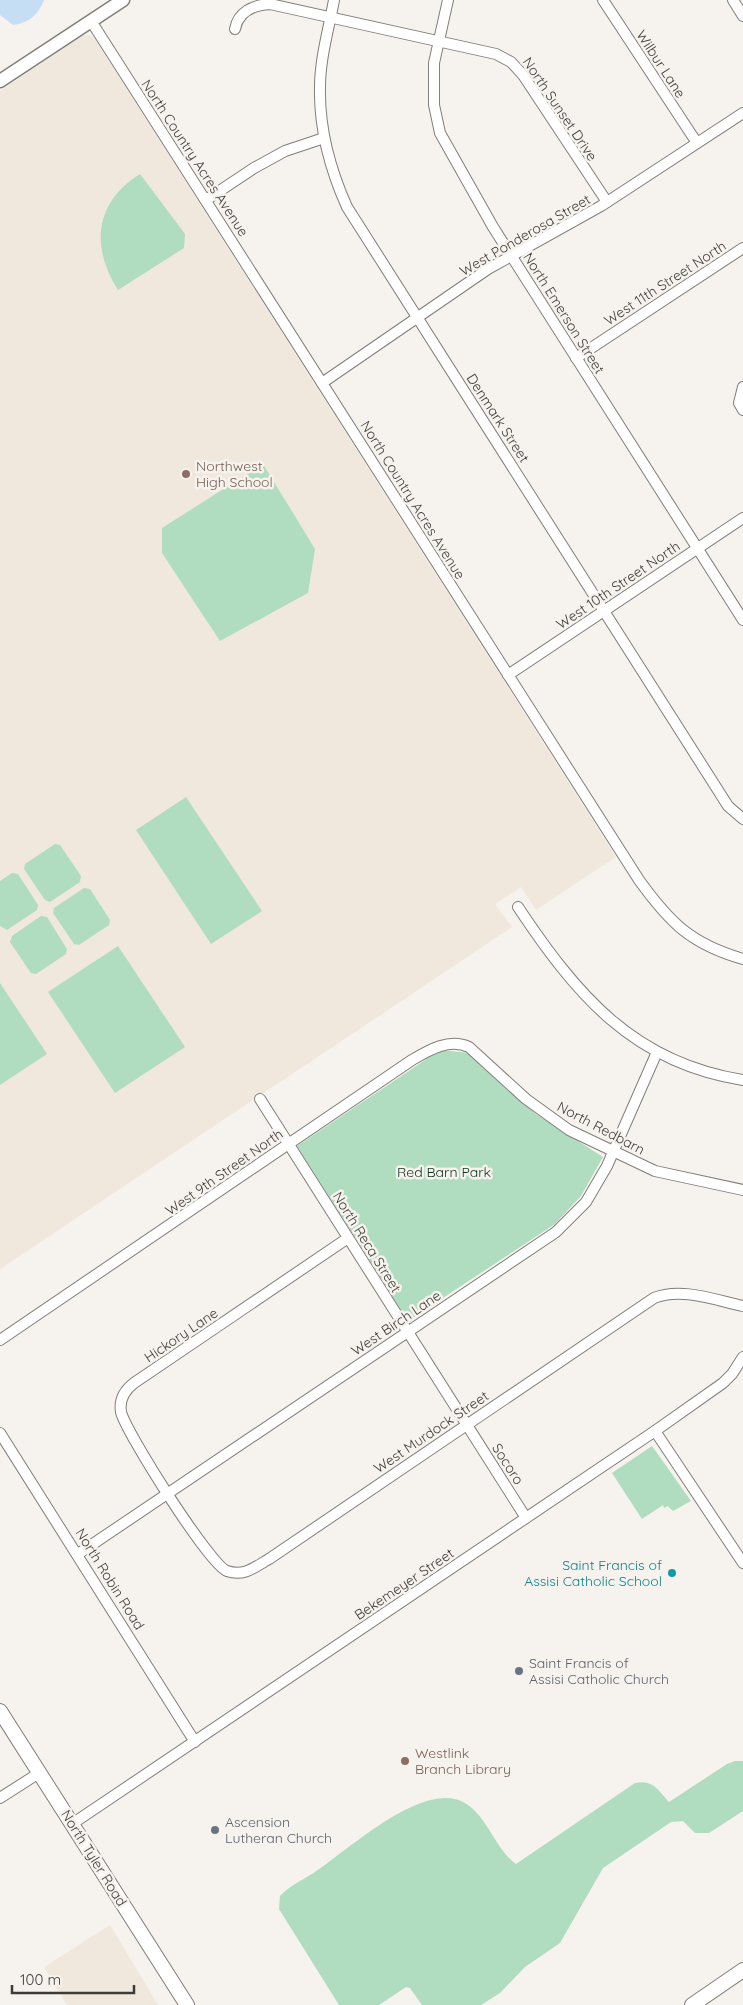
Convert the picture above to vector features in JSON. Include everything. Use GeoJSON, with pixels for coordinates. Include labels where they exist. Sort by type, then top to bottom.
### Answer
{"type":"FeatureCollection","features":[{"type":"Feature","properties":{"kind":"main road","name":"North Tyler Road"},"geometry":{"type":"LineString","coordinates":[[0,1711],[187,2005]]}},
{"type":"Feature","properties":{"kind":"main road"},"geometry":{"type":"LineString","coordinates":[[692,2005],[743,1970]]}},
{"type":"Feature","properties":{"kind":"street"},"geometry":{"type":"LineString","coordinates":[[0,81],[123,0]]}},
{"type":"Feature","properties":{"kind":"street","name":"Denmark Street"},"geometry":{"type":"LineString","coordinates":[[334,0],[320,87],[324,138],[333,172],[347,207],[728,806],[743,818]]}},
{"type":"Feature","properties":{"kind":"street","name":"North Emerson Street"},"geometry":{"type":"LineString","coordinates":[[448,0],[438,41],[432,85],[440,133],[511,256],[743,620]]}},
{"type":"Feature","properties":{"kind":"street","name":"Wilbur Lane"},"geometry":{"type":"LineString","coordinates":[[603,0],[696,143]]}},
{"type":"Feature","properties":{"kind":"street"},"geometry":{"type":"LineString","coordinates":[[733,0],[743,16]]}},
{"type":"Feature","properties":{"kind":"street","name":"North Sunset Drive"},"geometry":{"type":"LineString","coordinates":[[235,30],[237,19],[245,12],[261,5],[286,7],[496,54],[511,62],[523,75],[606,202]]}},
{"type":"Feature","properties":{"kind":"street","name":"North Country Acres Avenue"},"geometry":{"type":"LineString","coordinates":[[91,21],[654,901],[670,919],[704,945],[743,958]]}},
{"type":"Feature","properties":{"kind":"street","name":"West Ponderosa Street"},"geometry":{"type":"LineString","coordinates":[[322,383],[511,256],[606,202],[743,113]]}},
{"type":"Feature","properties":{"kind":"street"},"geometry":{"type":"LineString","coordinates":[[206,200],[254,168],[285,151],[324,138]]}},
{"type":"Feature","properties":{"kind":"street","name":"West 11th Street North"},"geometry":{"type":"LineString","coordinates":[[576,358],[743,248]]}},
{"type":"Feature","properties":{"kind":"street"},"geometry":{"type":"LineString","coordinates":[[743,387],[739,403],[743,410]]}},
{"type":"Feature","properties":{"kind":"street","name":"West 10th Street North"},"geometry":{"type":"LineString","coordinates":[[508,674],[743,518]]}},
{"type":"Feature","properties":{"kind":"street"},"geometry":{"type":"LineString","coordinates":[[518,907],[550,955],[592,1004],[636,1040],[679,1063],[722,1076],[743,1080]]}},
{"type":"Feature","properties":{"kind":"street","name":"West 9th Street North"},"geometry":{"type":"LineString","coordinates":[[0,1340],[431,1049],[456,1043],[469,1047]]}},
{"type":"Feature","properties":{"kind":"street","name":"North Redbarn"},"geometry":{"type":"LineString","coordinates":[[469,1047],[548,1116],[569,1130],[655,1171],[743,1190]]}},
{"type":"Feature","properties":{"kind":"street","name":"West Birch Lane"},"geometry":{"type":"LineString","coordinates":[[78,1554],[556,1232],[586,1202],[613,1152],[657,1052]]}},
{"type":"Feature","properties":{"kind":"street","name":"North Reca Street"},"geometry":{"type":"LineString","coordinates":[[260,1099],[467,1425]]}},
{"type":"Feature","properties":{"kind":"street","name":"Hickory Lane"},"geometry":{"type":"LineString","coordinates":[[167,1493],[124,1420],[121,1410],[125,1392],[134,1383],[348,1238]]}},
{"type":"Feature","properties":{"kind":"street","name":"West Murdock Street"},"geometry":{"type":"LineString","coordinates":[[167,1493],[218,1566],[236,1573],[248,1572],[654,1298],[676,1293],[743,1306]]}},
{"type":"Feature","properties":{"kind":"street","name":"Bekemeyer Street"},"geometry":{"type":"LineString","coordinates":[[72,1824],[655,1431],[723,1383],[732,1374],[743,1357]]}},
{"type":"Feature","properties":{"kind":"street","name":"Socoro"},"geometry":{"type":"LineString","coordinates":[[467,1425],[526,1518]]}},
{"type":"Feature","properties":{"kind":"street"},"geometry":{"type":"LineString","coordinates":[[655,1431],[743,1563]]}},
{"type":"Feature","properties":{"kind":"street","name":"North Robin Road"},"geometry":{"type":"LineString","coordinates":[[0,1433],[195,1742]]}},
{"type":"Feature","properties":{"kind":"street"},"geometry":{"type":"LineString","coordinates":[[3,1796],[39,1773]]}},
{"type":"Feature","properties":{"kind":"shaded area","name":"Northwest High School"},"geometry":{"type":"Polygon","coordinates":[[[90,35],[96,41],[616,857],[536,910],[521,887],[495,904],[512,927],[0,1269],[0,91],[82,36],[90,35]]]}},
{"type":"Feature","properties":{"kind":"shaded area"},"geometry":{"type":"Polygon","coordinates":[[[110,1925],[158,2005],[67,2005],[44,1967],[110,1925]]]}},
{"type":"Feature","properties":{"kind":"green space"},"geometry":{"type":"Polygon","coordinates":[[[140,174],[185,234],[184,248],[118,290],[109,274],[103,257],[102,226],[106,211],[114,198],[125,185],[140,174]]]}},
{"type":"Feature","properties":{"kind":"green space"},"geometry":{"type":"Polygon","coordinates":[[[263,464],[315,549],[308,593],[220,641],[162,553],[162,528],[263,464]]]}},
{"type":"Feature","properties":{"kind":"green space"},"geometry":{"type":"Polygon","coordinates":[[[186,797],[262,911],[211,944],[136,830],[186,797]]]}},
{"type":"Feature","properties":{"kind":"green space"},"geometry":{"type":"Polygon","coordinates":[[[55,844],[60,845],[81,876],[80,882],[50,902],[45,900],[24,869],[25,864],[55,844]]]}},
{"type":"Feature","properties":{"kind":"green space"},"geometry":{"type":"Polygon","coordinates":[[[12,873],[18,874],[38,905],[37,910],[7,930],[0,926],[0,881],[12,873]]]}},
{"type":"Feature","properties":{"kind":"green space"},"geometry":{"type":"Polygon","coordinates":[[[84,888],[90,889],[110,920],[109,925],[79,945],[74,944],[53,913],[54,908],[84,888]]]}},
{"type":"Feature","properties":{"kind":"green space"},"geometry":{"type":"Polygon","coordinates":[[[41,916],[47,917],[67,949],[66,954],[36,974],[31,973],[10,942],[12,936],[41,916]]]}},
{"type":"Feature","properties":{"kind":"green space"},"geometry":{"type":"Polygon","coordinates":[[[118,946],[185,1047],[115,1093],[48,992],[118,946]]]}},
{"type":"Feature","properties":{"kind":"green space"},"geometry":{"type":"Polygon","coordinates":[[[0,983],[47,1054],[0,1085],[0,983]]]}},
{"type":"Feature","properties":{"kind":"green space","name":"Red Barn Park"},"geometry":{"type":"Polygon","coordinates":[[[440,1050],[471,1053],[536,1114],[603,1157],[581,1196],[555,1224],[408,1321],[297,1146],[440,1050]]]}},
{"type":"Feature","properties":{"kind":"green space"},"geometry":{"type":"Polygon","coordinates":[[[652,1446],[691,1501],[673,1511],[668,1506],[664,1508],[663,1505],[642,1519],[612,1473],[652,1446]]]}},
{"type":"Feature","properties":{"kind":"green space"},"geometry":{"type":"Polygon","coordinates":[[[743,1761],[743,1811],[709,1833],[695,1833],[683,1821],[671,1822],[603,1868],[560,1943],[525,1967],[500,1993],[481,2005],[422,2005],[410,1988],[406,1987],[379,2005],[339,2005],[279,1909],[280,1896],[292,1886],[385,1822],[407,1809],[428,1801],[448,1798],[465,1803],[480,1816],[502,1850],[516,1864],[635,1783],[641,1782],[655,1786],[669,1802],[727,1764],[743,1761]]]}},
{"type":"Feature","properties":{"kind":"water"},"geometry":{"type":"Polygon","coordinates":[[[0,0],[44,0],[39,10],[32,17],[24,22],[13,25],[0,15],[0,0]]]}},
{"type":"Feature","properties":{"kind":"place","name":"Northwest High School"},"geometry":{"type":"Point","coordinates":[186,474]}},
{"type":"Feature","properties":{"kind":"place","name":"Saint Francis of Assisi Catholic School"},"geometry":{"type":"Point","coordinates":[672,1573]}},
{"type":"Feature","properties":{"kind":"place","name":"Saint Francis of Assisi Catholic Church"},"geometry":{"type":"Point","coordinates":[519,1671]}},
{"type":"Feature","properties":{"kind":"place","name":"Westlink Branch Library"},"geometry":{"type":"Point","coordinates":[405,1761]}},
{"type":"Feature","properties":{"kind":"place","name":"Ascension Lutheran Church"},"geometry":{"type":"Point","coordinates":[215,1830]}}]}
